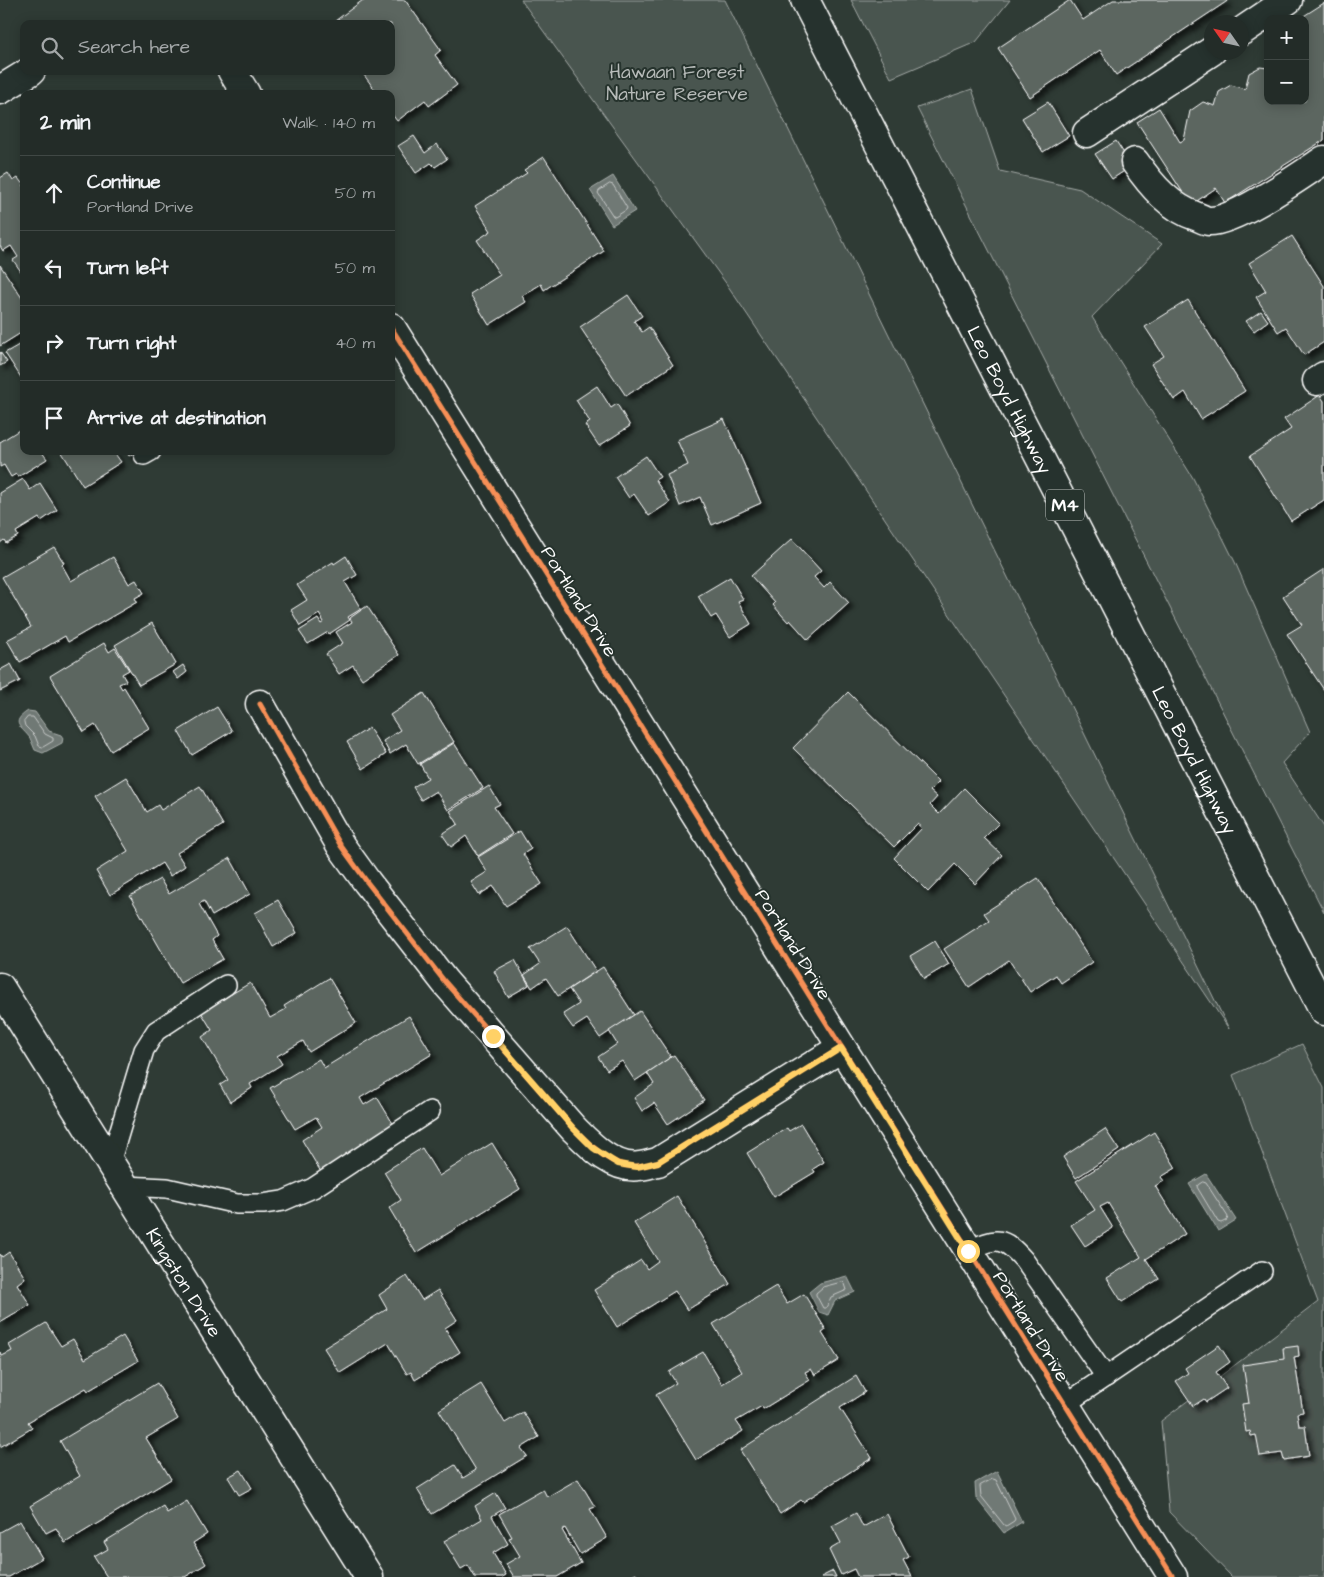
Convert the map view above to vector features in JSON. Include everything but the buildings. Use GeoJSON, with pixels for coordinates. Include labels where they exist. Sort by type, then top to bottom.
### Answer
{"type":"FeatureCollection","features":[{"type":"Feature","properties":{"kind":"street","name":"Leo Boyd Highway"},"geometry":{"type":"LineString","coordinates":[[805,0],[1324,1011]]}},
{"type":"Feature","properties":{"kind":"street"},"geometry":{"type":"LineString","coordinates":[[1249,26],[1288,0]]}},
{"type":"Feature","properties":{"kind":"street"},"geometry":{"type":"LineString","coordinates":[[1087,133],[1204,55]]}},
{"type":"Feature","properties":{"kind":"street"},"geometry":{"type":"LineString","coordinates":[[0,90],[24,75]]}},
{"type":"Feature","properties":{"kind":"street"},"geometry":{"type":"LineString","coordinates":[[234,75],[244,90]]}},
{"type":"Feature","properties":{"kind":"street"},"geometry":{"type":"LineString","coordinates":[[1135,162],[1144,176],[1168,201],[1188,214],[1209,221],[1249,208],[1324,160]]}},
{"type":"Feature","properties":{"kind":"street","name":"Portland Drive"},"geometry":{"type":"LineString","coordinates":[[395,333],[1173,1577]]}},
{"type":"Feature","properties":{"kind":"street"},"geometry":{"type":"LineString","coordinates":[[260,704],[342,846],[367,882],[445,982],[573,1128],[593,1148],[618,1164],[637,1167],[658,1162],[841,1048]]}},
{"type":"Feature","properties":{"kind":"street","name":"Kingston Drive"},"geometry":{"type":"LineString","coordinates":[[0,987],[369,1577]]}},
{"type":"Feature","properties":{"kind":"lane"},"geometry":{"type":"LineString","coordinates":[[226,985],[156,1031],[144,1050],[117,1174],[167,1188],[238,1204],[263,1204],[283,1201],[313,1188],[430,1110]]}},
{"type":"Feature","properties":{"kind":"lane"},"geometry":{"type":"LineString","coordinates":[[968,1251],[985,1243],[1000,1241],[1012,1246],[1024,1260],[1106,1377]]}},
{"type":"Feature","properties":{"kind":"lane"},"geometry":{"type":"LineString","coordinates":[[1064,1405],[1262,1271]]}},
{"type":"Feature","properties":{"kind":"green space","name":"Hawaan Forest Nature Reserve"},"geometry":{"type":"Polygon","coordinates":[[[521,0],[725,0],[1229,1029],[728,286],[521,0]]]}},
{"type":"Feature","properties":{"kind":"green space"},"geometry":{"type":"Polygon","coordinates":[[[851,0],[1010,0],[976,42],[891,78],[851,0]]]}},
{"type":"Feature","properties":{"kind":"green space"},"geometry":{"type":"Polygon","coordinates":[[[972,89],[1000,171],[1080,189],[1162,244],[1092,317],[1193,478],[1235,562],[1310,732],[1282,763],[1324,827],[1324,912],[917,108],[972,89]]]}},
{"type":"Feature","properties":{"kind":"green space"},"geometry":{"type":"Polygon","coordinates":[[[1302,1044],[1324,1088],[1324,1577],[1232,1577],[1169,1512],[1161,1421],[1318,1302],[1233,1075],[1302,1044]]]}},
{"type":"Feature","properties":{"kind":"water"},"geometry":{"type":"Polygon","coordinates":[[[613,176],[635,211],[612,225],[590,190],[613,176]]]}},
{"type":"Feature","properties":{"kind":"water"},"geometry":{"type":"Polygon","coordinates":[[[28,711],[35,712],[49,731],[61,735],[63,738],[62,743],[43,753],[35,750],[30,738],[18,722],[22,715],[28,711]]]}},
{"type":"Feature","properties":{"kind":"water"},"geometry":{"type":"Polygon","coordinates":[[[1206,1174],[1236,1220],[1218,1231],[1189,1184],[1206,1174]]]}},
{"type":"Feature","properties":{"kind":"water"},"geometry":{"type":"Polygon","coordinates":[[[847,1276],[855,1292],[835,1301],[828,1315],[819,1312],[809,1292],[820,1283],[847,1276]]]}},
{"type":"Feature","properties":{"kind":"water"},"geometry":{"type":"Polygon","coordinates":[[[997,1471],[1022,1522],[1004,1533],[976,1498],[975,1483],[997,1471]]]}},
{"type":"Feature","properties":{"kind":"cycle path"},"geometry":{"type":"LineString","coordinates":[[395,333],[1173,1577]]}},
{"type":"Feature","properties":{"kind":"cycle path"},"geometry":{"type":"LineString","coordinates":[[260,704],[341,846],[367,882],[445,982],[573,1128],[594,1148],[611,1160],[629,1166],[641,1166],[658,1162],[841,1048]]}},
{"type":"Feature","properties":{"kind":"route"},"geometry":{"type":"LineString","coordinates":[[493,1036],[573,1128],[593,1148],[618,1164],[637,1167],[658,1162],[841,1048],[968,1251]]}}]}
